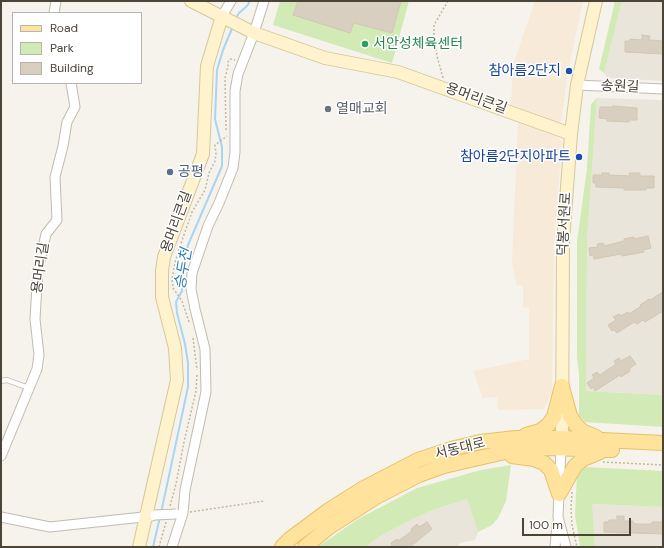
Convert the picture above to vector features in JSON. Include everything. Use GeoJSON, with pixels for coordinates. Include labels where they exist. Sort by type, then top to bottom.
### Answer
{"type":"FeatureCollection","features":[{"type":"Feature","properties":{"kind":"main road"},"geometry":{"type":"LineString","coordinates":[[516,438],[540,431],[548,424],[554,417],[562,386]]}},
{"type":"Feature","properties":{"kind":"main road"},"geometry":{"type":"LineString","coordinates":[[559,494],[575,466],[605,445],[582,431],[576,425],[570,416],[562,386]]}},
{"type":"Feature","properties":{"kind":"main road","name":"서동대로"},"geometry":{"type":"LineString","coordinates":[[282,547],[290,539],[329,510],[364,488],[418,460],[451,449],[480,442],[516,438],[562,443],[605,445],[663,452]]}},
{"type":"Feature","properties":{"kind":"main road","name":"서동대로"},"geometry":{"type":"LineString","coordinates":[[305,547],[354,510],[395,486],[419,475],[444,466],[518,450],[562,443]]}},
{"type":"Feature","properties":{"kind":"main road","name":"서동대로"},"geometry":{"type":"LineString","coordinates":[[605,445],[663,443]]}},
{"type":"Feature","properties":{"kind":"main road"},"geometry":{"type":"LineString","coordinates":[[498,454],[534,459],[544,463],[551,470],[559,494]]}},
{"type":"Feature","properties":{"kind":"street"},"geometry":{"type":"LineString","coordinates":[[54,12],[56,1]]}},
{"type":"Feature","properties":{"kind":"street","name":"용머리큰길"},"geometry":{"type":"LineString","coordinates":[[191,1],[252,32],[325,58],[398,72],[571,134]]}},
{"type":"Feature","properties":{"kind":"street"},"geometry":{"type":"LineString","coordinates":[[225,18],[231,1]]}},
{"type":"Feature","properties":{"kind":"street"},"geometry":{"type":"LineString","coordinates":[[172,547],[176,513],[185,490],[206,392],[205,349],[191,289],[192,273],[208,226],[233,168],[235,152],[235,91],[238,74],[264,1]]}},
{"type":"Feature","properties":{"kind":"street","name":"덕봉서원로"},"geometry":{"type":"LineString","coordinates":[[562,443],[563,241],[571,134],[577,85],[596,1]]}},
{"type":"Feature","properties":{"kind":"street","name":"용머리큰길"},"geometry":{"type":"LineString","coordinates":[[139,547],[151,516],[177,380],[175,348],[162,297],[162,271],[164,257],[203,154],[207,66],[225,18]]}},
{"type":"Feature","properties":{"kind":"street","name":"용머리길"},"geometry":{"type":"LineString","coordinates":[[1,456],[37,369],[39,355],[35,319],[38,269],[46,234],[58,220],[55,177],[63,146],[66,122],[75,107],[71,84]]}},
{"type":"Feature","properties":{"kind":"street","name":"송원길"},"geometry":{"type":"LineString","coordinates":[[577,85],[663,90]]}},
{"type":"Feature","properties":{"kind":"street"},"geometry":{"type":"LineString","coordinates":[[555,547],[562,443]]}},
{"type":"Feature","properties":{"kind":"street"},"geometry":{"type":"LineString","coordinates":[[1,517],[50,527],[176,513]]}},
{"type":"Feature","properties":{"kind":"street"},"geometry":{"type":"LineString","coordinates":[[558,517],[566,547]]}},
{"type":"Feature","properties":{"kind":"lane"},"geometry":{"type":"LineString","coordinates":[[1,381],[7,380],[29,388]]}},
{"type":"Feature","properties":{"kind":"path"},"geometry":{"type":"LineString","coordinates":[[442,87],[443,75],[437,56],[434,25],[448,1]]}},
{"type":"Feature","properties":{"kind":"path"},"geometry":{"type":"LineString","coordinates":[[190,325],[182,301],[173,288],[172,279],[180,246],[192,212],[205,190],[209,173],[215,161],[216,154],[214,145],[227,137],[225,123],[226,109],[224,102],[226,90],[224,78],[228,67],[228,62],[230,59],[234,60]]}},
{"type":"Feature","properties":{"kind":"path"},"geometry":{"type":"LineString","coordinates":[[192,332],[196,352],[196,391],[176,484],[176,513],[264,501]]}},
{"type":"Feature","properties":{"kind":"path"},"geometry":{"type":"LineString","coordinates":[[597,462],[663,465]]}},
{"type":"Feature","properties":{"kind":"path"},"geometry":{"type":"LineString","coordinates":[[573,487],[571,508],[572,525],[577,547]]}},
{"type":"Feature","properties":{"kind":"path"},"geometry":{"type":"LineString","coordinates":[[159,547],[167,519]]}},
{"type":"Feature","properties":{"kind":"shaded area"},"geometry":{"type":"Polygon","coordinates":[[[535,1],[583,1],[567,76],[562,119],[559,122],[553,123],[511,104],[513,65],[535,1]]]}},
{"type":"Feature","properties":{"kind":"shaded area"},"geometry":{"type":"Polygon","coordinates":[[[622,1],[663,1],[663,81],[608,78],[604,73],[622,1]]]}},
{"type":"Feature","properties":{"kind":"shaded area"},"geometry":{"type":"Polygon","coordinates":[[[597,98],[663,100],[663,395],[586,391],[587,240],[597,98]]]}},
{"type":"Feature","properties":{"kind":"shaded area"},"geometry":{"type":"Polygon","coordinates":[[[518,121],[555,136],[561,140],[562,144],[554,243],[552,391],[544,409],[498,410],[497,397],[483,398],[473,371],[529,359],[529,308],[523,307],[523,286],[516,285],[512,261],[518,121]]]}},
{"type":"Feature","properties":{"kind":"shaded area"},"geometry":{"type":"Polygon","coordinates":[[[467,499],[478,532],[475,540],[460,543],[458,547],[365,547],[382,535],[430,511],[467,499]]]}},
{"type":"Feature","properties":{"kind":"shaded area"},"geometry":{"type":"Polygon","coordinates":[[[591,504],[663,507],[663,547],[595,547],[591,504]]]}},
{"type":"Feature","properties":{"kind":"green space","name":"서안성체육센터"},"geometry":{"type":"Polygon","coordinates":[[[280,1],[409,1],[392,63],[273,25],[280,1]]]}},
{"type":"Feature","properties":{"kind":"green space"},"geometry":{"type":"Polygon","coordinates":[[[615,1],[622,1],[604,73],[599,69],[615,1]]]}},
{"type":"Feature","properties":{"kind":"green space"},"geometry":{"type":"Polygon","coordinates":[[[597,98],[587,240],[586,391],[663,395],[663,427],[585,422],[579,415],[579,374],[577,357],[577,242],[587,168],[591,104],[597,98]]]}},
{"type":"Feature","properties":{"kind":"green space"},"geometry":{"type":"Polygon","coordinates":[[[511,465],[506,501],[498,518],[492,525],[478,532],[467,499],[430,511],[382,535],[365,547],[318,547],[358,519],[417,488],[481,470],[511,465]]]}},
{"type":"Feature","properties":{"kind":"green space"},"geometry":{"type":"Polygon","coordinates":[[[586,467],[663,471],[663,507],[592,504],[595,547],[580,547],[575,515],[577,474],[586,467]]]}},
{"type":"Feature","properties":{"kind":"building"},"geometry":{"type":"Polygon","coordinates":[[[298,1],[401,1],[392,33],[354,23],[350,33],[293,15],[298,1]]]}},
{"type":"Feature","properties":{"kind":"building"},"geometry":{"type":"Polygon","coordinates":[[[642,35],[650,36],[649,40],[663,41],[663,54],[625,52],[625,41],[630,41],[630,39],[642,40],[642,35]]]}},
{"type":"Feature","properties":{"kind":"building"},"geometry":{"type":"Polygon","coordinates":[[[613,106],[637,108],[637,120],[629,120],[629,122],[607,121],[607,119],[599,118],[600,107],[613,106]]]}},
{"type":"Feature","properties":{"kind":"building"},"geometry":{"type":"Polygon","coordinates":[[[602,173],[609,173],[609,175],[630,176],[629,173],[640,173],[640,176],[654,176],[654,188],[646,188],[646,190],[624,190],[624,188],[596,187],[596,183],[593,183],[593,175],[602,175],[602,173]]]}},
{"type":"Feature","properties":{"kind":"building"},"geometry":{"type":"Polygon","coordinates":[[[648,236],[651,248],[643,250],[644,252],[622,256],[621,254],[594,259],[593,255],[590,256],[589,248],[598,247],[597,244],[603,243],[604,246],[624,241],[624,239],[634,237],[634,239],[648,236]]]}},
{"type":"Feature","properties":{"kind":"building"},"geometry":{"type":"Polygon","coordinates":[[[663,292],[663,311],[645,322],[643,320],[637,324],[634,322],[617,333],[614,330],[612,331],[608,325],[616,320],[613,317],[619,314],[620,316],[628,312],[629,314],[649,299],[650,300],[663,292]]]}},
{"type":"Feature","properties":{"kind":"building"},"geometry":{"type":"Polygon","coordinates":[[[630,356],[636,364],[629,369],[630,371],[621,377],[620,375],[595,391],[593,387],[591,389],[587,383],[594,378],[592,375],[597,372],[600,375],[616,364],[614,361],[619,358],[621,361],[630,356]]]}},
{"type":"Feature","properties":{"kind":"building"},"geometry":{"type":"Polygon","coordinates":[[[617,516],[624,516],[624,521],[633,521],[633,523],[636,524],[663,522],[663,534],[604,532],[604,522],[609,522],[609,520],[617,520],[617,516]]]}},
{"type":"Feature","properties":{"kind":"building"},"geometry":{"type":"Polygon","coordinates":[[[427,522],[432,529],[410,547],[390,547],[392,545],[391,543],[397,539],[398,541],[412,531],[411,529],[417,524],[419,527],[427,522]]]}},
{"type":"Feature","properties":{"kind":"waterway","name":"승두천"},"geometry":{"type":"LineString","coordinates":[[236,18],[250,1]]}},
{"type":"Feature","properties":{"kind":"waterway","name":"승두천"},"geometry":{"type":"LineString","coordinates":[[161,513],[188,387],[188,363],[176,302],[182,291],[182,267],[188,245],[222,166],[222,147],[215,119],[217,70],[233,26]]}},
{"type":"Feature","properties":{"kind":"waterway","name":"승두천"},"geometry":{"type":"LineString","coordinates":[[153,547],[160,517]]}},
{"type":"Feature","properties":{"kind":"place","name":"서안성체육센터"},"geometry":{"type":"Point","coordinates":[365,44]}},
{"type":"Feature","properties":{"kind":"place","name":"참아름2단지"},"geometry":{"type":"Point","coordinates":[569,71]}},
{"type":"Feature","properties":{"kind":"place","name":"열매교회"},"geometry":{"type":"Point","coordinates":[328,109]}},
{"type":"Feature","properties":{"kind":"place","name":"참아름2단지아파트"},"geometry":{"type":"Point","coordinates":[579,157]}},
{"type":"Feature","properties":{"kind":"place","name":"공평"},"geometry":{"type":"Point","coordinates":[170,172]}}]}
